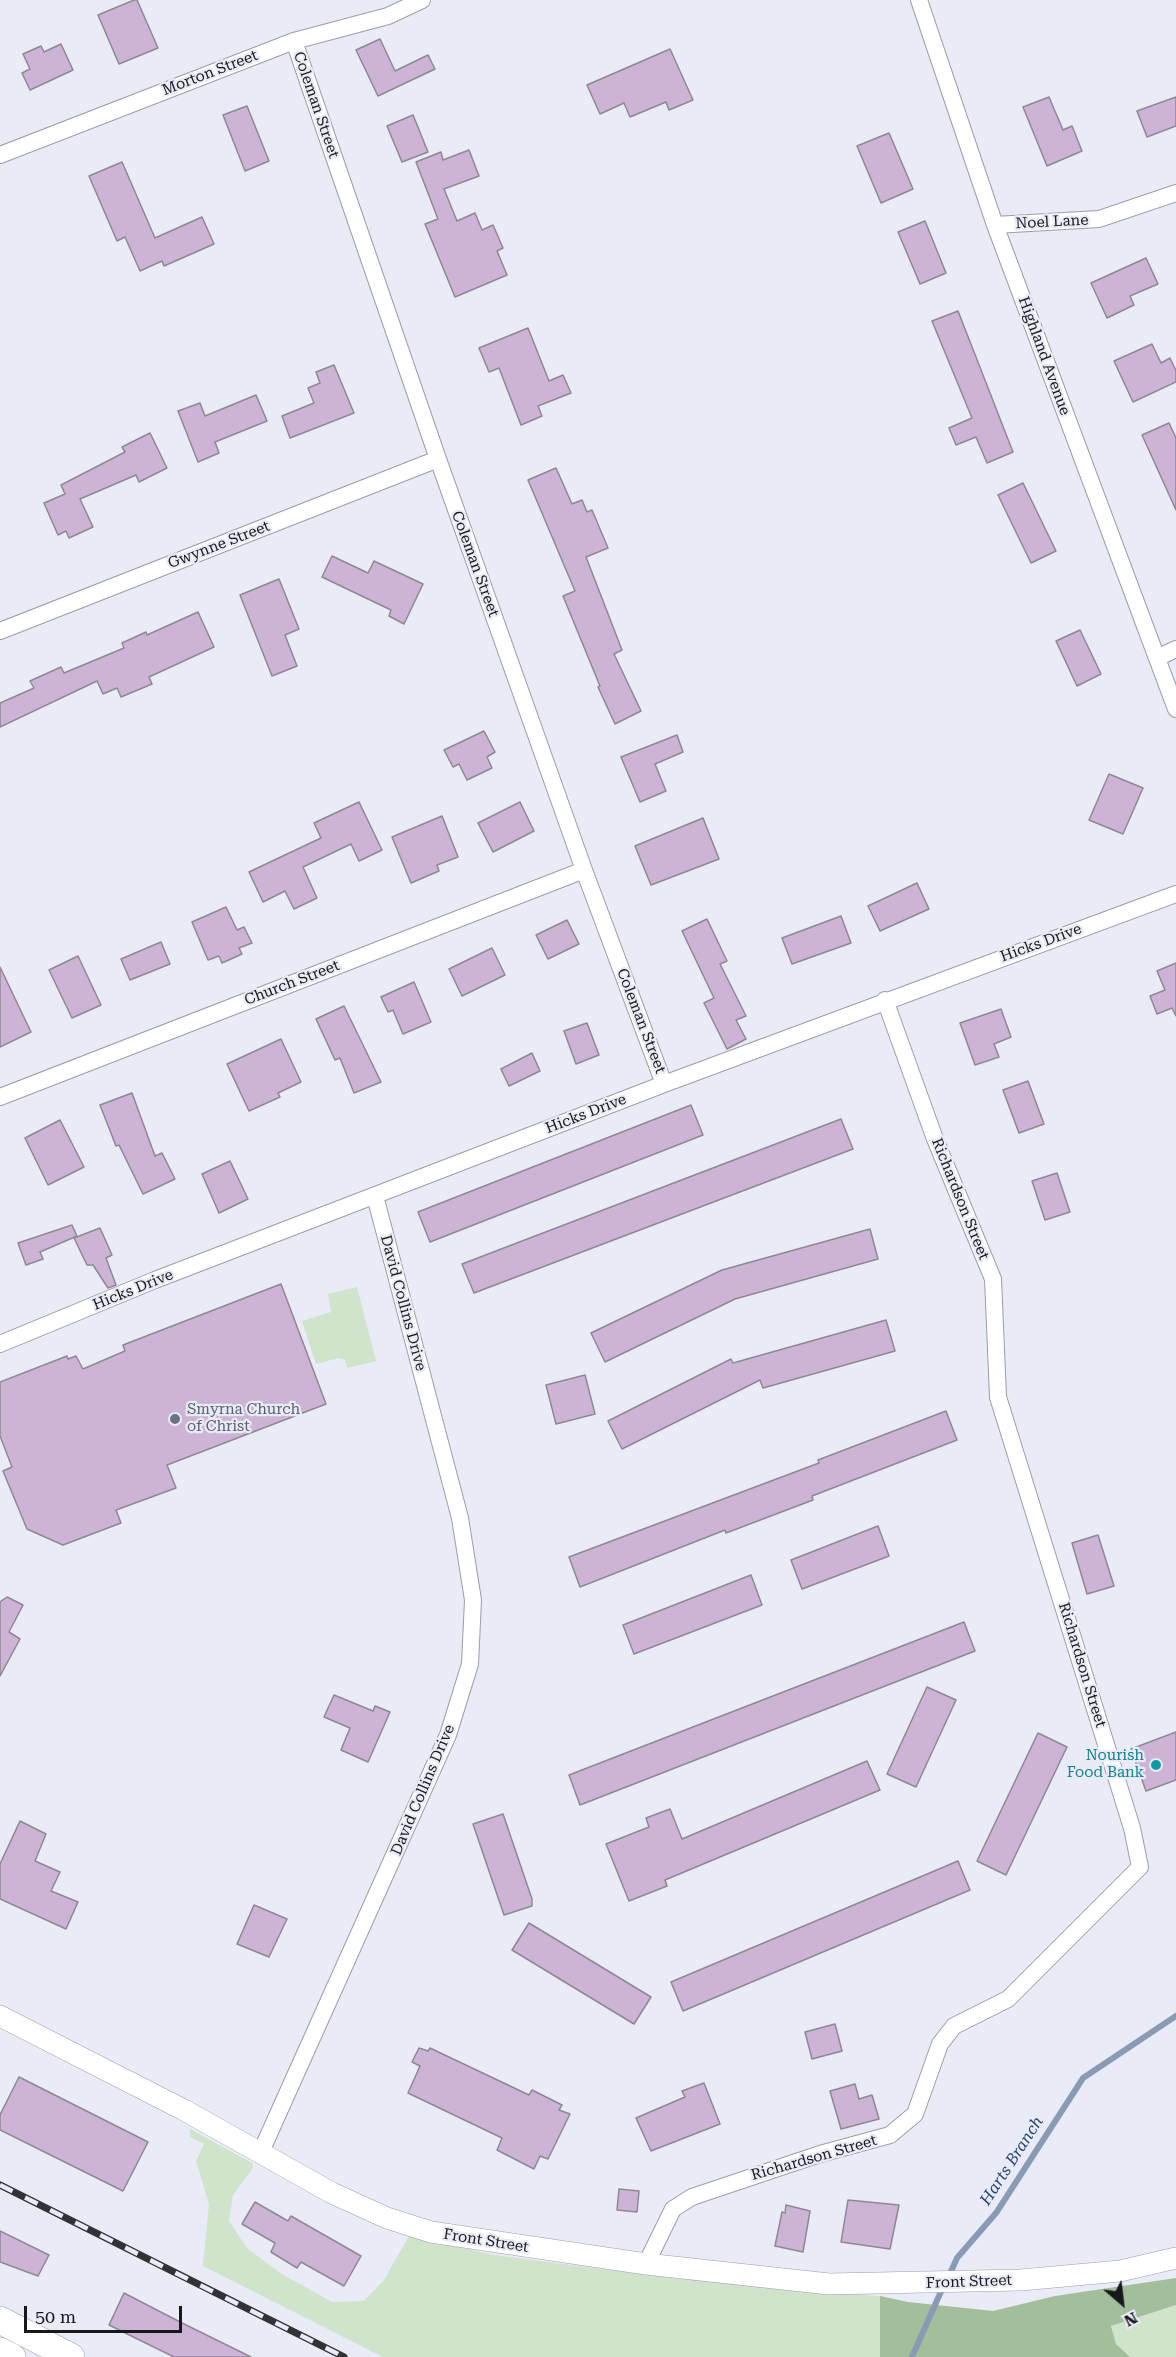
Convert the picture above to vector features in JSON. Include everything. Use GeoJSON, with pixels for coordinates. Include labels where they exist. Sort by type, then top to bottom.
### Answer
{"type":"FeatureCollection","features":[{"type":"Feature","properties":{"kind":"main road"},"geometry":{"type":"LineString","coordinates":[[0,2320],[71,2357]]}},
{"type":"Feature","properties":{"kind":"main road"},"geometry":{"type":"LineString","coordinates":[[0,2351],[12,2357]]}},
{"type":"Feature","properties":{"kind":"street","name":"Morton Street"},"geometry":{"type":"LineString","coordinates":[[0,155],[294,41],[388,16],[422,0]]}},
{"type":"Feature","properties":{"kind":"street","name":"Highland Avenue"},"geometry":{"type":"LineString","coordinates":[[919,0],[995,225],[1176,709]]}},
{"type":"Feature","properties":{"kind":"street","name":"Coleman Street"},"geometry":{"type":"LineString","coordinates":[[294,41],[438,459],[584,870],[664,1084]]}},
{"type":"Feature","properties":{"kind":"street","name":"Noel Lane"},"geometry":{"type":"LineString","coordinates":[[995,225],[1099,219],[1176,193]]}},
{"type":"Feature","properties":{"kind":"street","name":"Gwynne Street"},"geometry":{"type":"LineString","coordinates":[[0,631],[438,459]]}},
{"type":"Feature","properties":{"kind":"street"},"geometry":{"type":"LineString","coordinates":[[1157,658],[1176,649]]}},
{"type":"Feature","properties":{"kind":"street","name":"Church Street"},"geometry":{"type":"LineString","coordinates":[[0,1097],[584,870]]}},
{"type":"Feature","properties":{"kind":"street","name":"Hicks Drive"},"geometry":{"type":"LineString","coordinates":[[0,1344],[155,1280],[664,1084],[885,1000],[1176,894]]}},
{"type":"Feature","properties":{"kind":"street","name":"Richardson Street"},"geometry":{"type":"LineString","coordinates":[[646,2264],[673,2209],[692,2197],[820,2154],[890,2135],[915,2114],[940,2044],[954,2026],[1008,1999],[1140,1867],[1132,1827],[998,1397],[993,1280],[935,1139],[885,1000]]}},
{"type":"Feature","properties":{"kind":"street","name":"David Collins Drive"},"geometry":{"type":"LineString","coordinates":[[260,2154],[448,1735],[470,1664],[473,1600],[460,1518],[375,1196]]}},
{"type":"Feature","properties":{"kind":"street","name":"Front Street"},"geometry":{"type":"LineString","coordinates":[[0,2016],[184,2110],[260,2154],[342,2197],[387,2218],[431,2232],[646,2264],[829,2284],[1021,2280],[1120,2271],[1176,2258]]}},
{"type":"Feature","properties":{"kind":"green space"},"geometry":{"type":"Polygon","coordinates":[[[357,1287],[376,1361],[347,1368],[345,1360],[338,1358],[316,1364],[302,1321],[331,1312],[328,1294],[357,1287]]]}},
{"type":"Feature","properties":{"kind":"green space"},"geometry":{"type":"Polygon","coordinates":[[[190,2129],[252,2163],[253,2168],[233,2195],[229,2221],[247,2248],[280,2273],[332,2302],[364,2301],[384,2280],[409,2236],[494,2255],[680,2279],[880,2296],[880,2357],[383,2357],[203,2266],[209,2204],[196,2161],[204,2144],[190,2137],[190,2129]]]}},
{"type":"Feature","properties":{"kind":"green space"},"geometry":{"type":"Polygon","coordinates":[[[1176,2278],[1176,2305],[1111,2326],[1116,2344],[1130,2357],[880,2357],[880,2296],[908,2302],[993,2311],[1055,2296],[1176,2278]]]}},
{"type":"Feature","properties":{"kind":"green space"},"geometry":{"type":"Polygon","coordinates":[[[1176,2305],[1176,2357],[1130,2357],[1116,2344],[1111,2326],[1176,2305]]]}},
{"type":"Feature","properties":{"kind":"building"},"geometry":{"type":"Polygon","coordinates":[[[137,0],[158,48],[119,64],[98,15],[137,0]]]}},
{"type":"Feature","properties":{"kind":"building"},"geometry":{"type":"Polygon","coordinates":[[[380,39],[395,71],[428,55],[435,69],[378,96],[356,50],[380,39]]]}},
{"type":"Feature","properties":{"kind":"building"},"geometry":{"type":"Polygon","coordinates":[[[61,44],[73,70],[30,90],[22,73],[30,69],[23,54],[41,46],[44,52],[61,44]]]}},
{"type":"Feature","properties":{"kind":"building"},"geometry":{"type":"Polygon","coordinates":[[[670,49],[693,100],[669,110],[666,102],[630,117],[624,103],[600,114],[587,85],[670,49]]]}},
{"type":"Feature","properties":{"kind":"building"},"geometry":{"type":"Polygon","coordinates":[[[1049,97],[1063,130],[1072,126],[1082,151],[1047,166],[1023,107],[1049,97]]]}},
{"type":"Feature","properties":{"kind":"building"},"geometry":{"type":"Polygon","coordinates":[[[1176,97],[1176,126],[1147,137],[1137,111],[1176,97]]]}},
{"type":"Feature","properties":{"kind":"building"},"geometry":{"type":"Polygon","coordinates":[[[247,106],[269,161],[245,171],[223,115],[247,106]]]}},
{"type":"Feature","properties":{"kind":"building"},"geometry":{"type":"Polygon","coordinates":[[[413,115],[428,152],[402,162],[387,126],[413,115]]]}},
{"type":"Feature","properties":{"kind":"building"},"geometry":{"type":"Polygon","coordinates":[[[889,133],[913,189],[881,203],[857,146],[889,133]]]}},
{"type":"Feature","properties":{"kind":"building"},"geometry":{"type":"Polygon","coordinates":[[[469,150],[479,176],[444,189],[457,221],[475,213],[482,230],[493,225],[503,248],[497,251],[507,275],[455,297],[425,224],[438,219],[416,162],[441,152],[443,160],[469,150]]]}},
{"type":"Feature","properties":{"kind":"building"},"geometry":{"type":"Polygon","coordinates":[[[122,162],[155,238],[202,217],[214,244],[164,266],[162,261],[140,271],[125,237],[117,241],[89,176],[122,162]]]}},
{"type":"Feature","properties":{"kind":"building"},"geometry":{"type":"Polygon","coordinates":[[[925,221],[946,273],[920,284],[898,232],[925,221]]]}},
{"type":"Feature","properties":{"kind":"building"},"geometry":{"type":"Polygon","coordinates":[[[1146,258],[1158,284],[1130,296],[1134,305],[1107,318],[1091,283],[1146,258]]]}},
{"type":"Feature","properties":{"kind":"building"},"geometry":{"type":"Polygon","coordinates":[[[958,311],[1013,452],[987,463],[976,437],[956,445],[949,428],[972,418],[932,321],[958,311]]]}},
{"type":"Feature","properties":{"kind":"building"},"geometry":{"type":"Polygon","coordinates":[[[528,328],[549,381],[563,375],[571,393],[538,406],[542,416],[521,425],[499,368],[489,372],[479,348],[528,328]]]}},
{"type":"Feature","properties":{"kind":"building"},"geometry":{"type":"Polygon","coordinates":[[[1152,344],[1161,363],[1170,358],[1176,371],[1176,382],[1133,402],[1114,361],[1152,344]]]}},
{"type":"Feature","properties":{"kind":"building"},"geometry":{"type":"Polygon","coordinates":[[[334,365],[354,413],[290,438],[282,416],[314,403],[308,388],[320,383],[316,372],[334,365]]]}},
{"type":"Feature","properties":{"kind":"building"},"geometry":{"type":"Polygon","coordinates":[[[256,395],[267,421],[215,442],[219,453],[198,462],[178,411],[200,403],[205,416],[256,395]]]}},
{"type":"Feature","properties":{"kind":"building"},"geometry":{"type":"Polygon","coordinates":[[[1169,423],[1176,438],[1176,510],[1142,435],[1169,423]]]}},
{"type":"Feature","properties":{"kind":"building"},"geometry":{"type":"Polygon","coordinates":[[[150,433],[167,468],[139,482],[136,475],[80,499],[93,527],[69,538],[66,531],[58,535],[44,503],[65,494],[61,485],[125,452],[122,447],[150,433]]]}},
{"type":"Feature","properties":{"kind":"building"},"geometry":{"type":"Polygon","coordinates":[[[556,468],[572,504],[582,500],[587,512],[592,510],[608,548],[586,557],[622,650],[614,654],[641,711],[615,724],[598,687],[600,686],[563,596],[575,591],[528,480],[556,468]]]}},
{"type":"Feature","properties":{"kind":"building"},"geometry":{"type":"Polygon","coordinates":[[[1023,483],[1056,551],[1031,563],[998,495],[1023,483]]]}},
{"type":"Feature","properties":{"kind":"building"},"geometry":{"type":"Polygon","coordinates":[[[332,556],[368,573],[374,561],[423,584],[404,624],[389,616],[391,610],[322,577],[332,556]]]}},
{"type":"Feature","properties":{"kind":"building"},"geometry":{"type":"Polygon","coordinates":[[[279,579],[299,629],[285,635],[297,666],[272,676],[240,595],[279,579]]]}},
{"type":"Feature","properties":{"kind":"building"},"geometry":{"type":"Polygon","coordinates":[[[198,612],[214,647],[149,677],[152,684],[121,697],[117,688],[103,694],[97,681],[0,727],[0,703],[34,688],[30,681],[61,667],[64,673],[124,648],[122,643],[146,632],[147,635],[198,612]]]}},
{"type":"Feature","properties":{"kind":"building"},"geometry":{"type":"Polygon","coordinates":[[[1080,630],[1101,674],[1077,686],[1056,641],[1080,630]]]}},
{"type":"Feature","properties":{"kind":"building"},"geometry":{"type":"Polygon","coordinates":[[[484,731],[495,752],[487,757],[492,768],[467,780],[459,764],[453,767],[444,750],[484,731]]]}},
{"type":"Feature","properties":{"kind":"building"},"geometry":{"type":"Polygon","coordinates":[[[677,735],[683,752],[655,764],[666,791],[640,802],[621,757],[677,735]]]}},
{"type":"Feature","properties":{"kind":"building"},"geometry":{"type":"Polygon","coordinates":[[[1109,774],[1143,788],[1123,834],[1089,820],[1109,774]]]}},
{"type":"Feature","properties":{"kind":"building"},"geometry":{"type":"Polygon","coordinates":[[[359,802],[382,850],[359,861],[351,844],[303,867],[317,898],[294,909],[285,891],[263,902],[249,872],[321,838],[314,823],[359,802]]]}},
{"type":"Feature","properties":{"kind":"building"},"geometry":{"type":"Polygon","coordinates":[[[520,802],[534,831],[493,852],[478,823],[520,802]]]}},
{"type":"Feature","properties":{"kind":"building"},"geometry":{"type":"Polygon","coordinates":[[[442,816],[458,857],[437,865],[439,871],[411,883],[392,837],[442,816]]]}},
{"type":"Feature","properties":{"kind":"building"},"geometry":{"type":"Polygon","coordinates":[[[703,818],[719,859],[651,885],[635,846],[703,818]]]}},
{"type":"Feature","properties":{"kind":"building"},"geometry":{"type":"Polygon","coordinates":[[[917,883],[929,909],[880,931],[868,906],[917,883]]]}},
{"type":"Feature","properties":{"kind":"building"},"geometry":{"type":"Polygon","coordinates":[[[226,907],[237,930],[244,927],[252,943],[239,948],[242,954],[222,963],[219,956],[208,960],[192,922],[226,907]]]}},
{"type":"Feature","properties":{"kind":"building"},"geometry":{"type":"Polygon","coordinates":[[[841,916],[851,943],[792,964],[782,938],[841,916]]]}},
{"type":"Feature","properties":{"kind":"building"},"geometry":{"type":"Polygon","coordinates":[[[707,919],[727,961],[720,964],[746,1016],[736,1020],[746,1039],[727,1049],[704,1003],[714,998],[682,931],[707,919]]]}},
{"type":"Feature","properties":{"kind":"building"},"geometry":{"type":"Polygon","coordinates":[[[567,920],[579,944],[548,959],[536,935],[567,920]]]}},
{"type":"Feature","properties":{"kind":"building"},"geometry":{"type":"Polygon","coordinates":[[[161,942],[170,964],[130,980],[121,959],[161,942]]]}},
{"type":"Feature","properties":{"kind":"building"},"geometry":{"type":"Polygon","coordinates":[[[492,948],[505,975],[462,996],[449,969],[492,948]]]}},
{"type":"Feature","properties":{"kind":"building"},"geometry":{"type":"Polygon","coordinates":[[[78,956],[101,1005],[72,1018],[49,970],[78,956]]]}},
{"type":"Feature","properties":{"kind":"building"},"geometry":{"type":"Polygon","coordinates":[[[1176,963],[1176,1016],[1172,1008],[1157,1014],[1150,996],[1165,990],[1157,971],[1176,963]]]}},
{"type":"Feature","properties":{"kind":"building"},"geometry":{"type":"Polygon","coordinates":[[[0,967],[31,1032],[0,1047],[0,967]]]}},
{"type":"Feature","properties":{"kind":"building"},"geometry":{"type":"Polygon","coordinates":[[[414,982],[431,1022],[403,1034],[393,1010],[388,1012],[381,997],[414,982]]]}},
{"type":"Feature","properties":{"kind":"building"},"geometry":{"type":"Polygon","coordinates":[[[344,1006],[381,1082],[354,1093],[340,1058],[335,1060],[316,1019],[344,1006]]]}},
{"type":"Feature","properties":{"kind":"building"},"geometry":{"type":"Polygon","coordinates":[[[1001,1009],[1011,1037],[994,1044],[999,1057],[975,1065],[960,1023],[1001,1009]]]}},
{"type":"Feature","properties":{"kind":"building"},"geometry":{"type":"Polygon","coordinates":[[[587,1023],[599,1055],[576,1064],[564,1031],[587,1023]]]}},
{"type":"Feature","properties":{"kind":"building"},"geometry":{"type":"Polygon","coordinates":[[[281,1039],[301,1082],[278,1093],[280,1097],[249,1111],[227,1064],[281,1039]]]}},
{"type":"Feature","properties":{"kind":"building"},"geometry":{"type":"Polygon","coordinates":[[[532,1053],[540,1071],[509,1086],[501,1069],[532,1053]]]}},
{"type":"Feature","properties":{"kind":"building"},"geometry":{"type":"Polygon","coordinates":[[[1028,1081],[1044,1124],[1019,1133],[1003,1090],[1028,1081]]]}},
{"type":"Feature","properties":{"kind":"building"},"geometry":{"type":"Polygon","coordinates":[[[132,1093],[155,1156],[162,1153],[175,1179],[143,1194],[119,1145],[116,1146],[100,1105],[132,1093]]]}},
{"type":"Feature","properties":{"kind":"building"},"geometry":{"type":"Polygon","coordinates":[[[691,1105],[703,1135],[430,1242],[418,1212],[691,1105]]]}},
{"type":"Feature","properties":{"kind":"building"},"geometry":{"type":"Polygon","coordinates":[[[841,1119],[853,1149],[474,1293],[462,1264],[841,1119]]]}},
{"type":"Feature","properties":{"kind":"building"},"geometry":{"type":"Polygon","coordinates":[[[60,1120],[84,1167],[48,1185],[25,1138],[60,1120]]]}},
{"type":"Feature","properties":{"kind":"building"},"geometry":{"type":"Polygon","coordinates":[[[230,1161],[248,1199],[219,1213],[202,1174],[230,1161]]]}},
{"type":"Feature","properties":{"kind":"building"},"geometry":{"type":"Polygon","coordinates":[[[1057,1173],[1070,1212],[1045,1220],[1032,1181],[1057,1173]]]}},
{"type":"Feature","properties":{"kind":"building"},"geometry":{"type":"Polygon","coordinates":[[[72,1225],[77,1236],[40,1252],[43,1259],[26,1265],[18,1243],[72,1225]]]}},
{"type":"Feature","properties":{"kind":"building"},"geometry":{"type":"Polygon","coordinates":[[[100,1228],[112,1255],[106,1258],[116,1285],[108,1288],[93,1265],[87,1265],[74,1238],[100,1228]]]}},
{"type":"Feature","properties":{"kind":"building"},"geometry":{"type":"Polygon","coordinates":[[[870,1229],[878,1259],[735,1299],[605,1362],[591,1333],[722,1270],[870,1229]]]}},
{"type":"Feature","properties":{"kind":"building","name":"Smyrna Church of Christ"},"geometry":{"type":"Polygon","coordinates":[[[281,1284],[326,1404],[167,1465],[176,1488],[116,1510],[121,1523],[63,1545],[27,1529],[3,1471],[12,1467],[0,1436],[0,1382],[67,1356],[68,1359],[76,1356],[83,1369],[125,1351],[123,1345],[281,1284]]]}},
{"type":"Feature","properties":{"kind":"building"},"geometry":{"type":"Polygon","coordinates":[[[886,1320],[895,1351],[763,1388],[760,1380],[622,1449],[608,1421],[731,1359],[733,1363],[886,1320]]]}},
{"type":"Feature","properties":{"kind":"building"},"geometry":{"type":"Polygon","coordinates":[[[585,1375],[595,1414],[556,1424],[546,1385],[585,1375]]]}},
{"type":"Feature","properties":{"kind":"building"},"geometry":{"type":"Polygon","coordinates":[[[946,1411],[957,1440],[812,1496],[813,1500],[726,1533],[725,1530],[580,1587],[569,1557],[819,1463],[818,1460],[946,1411]]]}},
{"type":"Feature","properties":{"kind":"building"},"geometry":{"type":"Polygon","coordinates":[[[878,1526],[889,1556],[802,1589],[791,1560],[878,1526]]]}},
{"type":"Feature","properties":{"kind":"building"},"geometry":{"type":"Polygon","coordinates":[[[1098,1535],[1114,1586],[1087,1594],[1072,1543],[1098,1535]]]}},
{"type":"Feature","properties":{"kind":"building"},"geometry":{"type":"Polygon","coordinates":[[[751,1575],[762,1605],[634,1654],[623,1625],[751,1575]]]}},
{"type":"Feature","properties":{"kind":"building"},"geometry":{"type":"Polygon","coordinates":[[[7,1597],[23,1605],[9,1632],[20,1639],[0,1676],[0,1602],[7,1597]]]}},
{"type":"Feature","properties":{"kind":"building"},"geometry":{"type":"Polygon","coordinates":[[[964,1622],[975,1651],[580,1805],[569,1775],[964,1622]]]}},
{"type":"Feature","properties":{"kind":"building"},"geometry":{"type":"Polygon","coordinates":[[[927,1687],[956,1700],[916,1787],[887,1774],[927,1687]]]}},
{"type":"Feature","properties":{"kind":"building"},"geometry":{"type":"Polygon","coordinates":[[[334,1695],[373,1711],[375,1706],[390,1712],[368,1762],[341,1750],[350,1728],[324,1717],[334,1695]]]}},
{"type":"Feature","properties":{"kind":"building","name":"Nourish Food Bank"},"geometry":{"type":"Polygon","coordinates":[[[1176,1732],[1176,1780],[1146,1791],[1131,1749],[1176,1732]]]}},
{"type":"Feature","properties":{"kind":"building"},"geometry":{"type":"Polygon","coordinates":[[[1038,1733],[1067,1747],[1006,1875],[977,1861],[1038,1733]]]}},
{"type":"Feature","properties":{"kind":"building"},"geometry":{"type":"Polygon","coordinates":[[[867,1761],[880,1790],[665,1880],[667,1886],[629,1901],[606,1844],[649,1827],[646,1818],[670,1809],[682,1839],[867,1761]]]}},
{"type":"Feature","properties":{"kind":"building"},"geometry":{"type":"Polygon","coordinates":[[[503,1814],[532,1899],[532,1906],[504,1915],[473,1824],[503,1814]]]}},
{"type":"Feature","properties":{"kind":"building"},"geometry":{"type":"Polygon","coordinates":[[[20,1821],[46,1834],[35,1861],[60,1872],[51,1891],[78,1902],[66,1929],[0,1899],[0,1864],[20,1821]]]}},
{"type":"Feature","properties":{"kind":"building"},"geometry":{"type":"Polygon","coordinates":[[[958,1861],[970,1890],[683,2011],[671,1982],[958,1861]]]}},
{"type":"Feature","properties":{"kind":"building"},"geometry":{"type":"Polygon","coordinates":[[[254,1905],[287,1919],[269,1957],[237,1944],[254,1905]]]}},
{"type":"Feature","properties":{"kind":"building"},"geometry":{"type":"Polygon","coordinates":[[[529,1923],[651,1997],[634,2024],[512,1950],[529,1923]]]}},
{"type":"Feature","properties":{"kind":"building"},"geometry":{"type":"Polygon","coordinates":[[[835,2024],[842,2051],[812,2059],[805,2032],[835,2024]]]}},
{"type":"Feature","properties":{"kind":"building"},"geometry":{"type":"Polygon","coordinates":[[[419,2048],[428,2051],[430,2048],[529,2095],[532,2090],[562,2105],[559,2110],[570,2114],[548,2159],[540,2156],[534,2169],[497,2150],[502,2138],[408,2093],[420,2066],[412,2062],[419,2048]]]}},
{"type":"Feature","properties":{"kind":"building"},"geometry":{"type":"Polygon","coordinates":[[[19,2077],[148,2142],[123,2191],[0,2130],[0,2115],[19,2077]]]}},
{"type":"Feature","properties":{"kind":"building"},"geometry":{"type":"Polygon","coordinates":[[[704,2083],[720,2124],[651,2151],[636,2118],[685,2097],[682,2091],[704,2083]]]}},
{"type":"Feature","properties":{"kind":"building"},"geometry":{"type":"Polygon","coordinates":[[[855,2084],[859,2099],[872,2095],[879,2119],[841,2129],[830,2091],[855,2084]]]}},
{"type":"Feature","properties":{"kind":"building"},"geometry":{"type":"Polygon","coordinates":[[[619,2189],[639,2191],[637,2212],[617,2210],[619,2189]]]}},
{"type":"Feature","properties":{"kind":"building"},"geometry":{"type":"Polygon","coordinates":[[[848,2200],[899,2205],[890,2249],[841,2242],[848,2200]]]}},
{"type":"Feature","properties":{"kind":"building"},"geometry":{"type":"Polygon","coordinates":[[[255,2202],[288,2221],[291,2216],[361,2256],[344,2286],[301,2262],[297,2268],[271,2252],[275,2243],[242,2224],[255,2202]]]}},
{"type":"Feature","properties":{"kind":"building"},"geometry":{"type":"Polygon","coordinates":[[[786,2205],[810,2211],[803,2252],[775,2246],[782,2212],[785,2213],[786,2205]]]}},
{"type":"Feature","properties":{"kind":"building"},"geometry":{"type":"Polygon","coordinates":[[[0,2231],[49,2255],[38,2276],[0,2262],[0,2231]]]}},
{"type":"Feature","properties":{"kind":"building"},"geometry":{"type":"Polygon","coordinates":[[[124,2293],[251,2357],[174,2357],[109,2325],[124,2293]]]}},
{"type":"Feature","properties":{"kind":"waterway","name":"Harts Branch"},"geometry":{"type":"LineString","coordinates":[[948,2278],[957,2258],[996,2213],[1083,2078],[1176,2016]]}},
{"type":"Feature","properties":{"kind":"waterway","name":"Harts Branch"},"geometry":{"type":"LineString","coordinates":[[912,2357],[943,2287]]}},
{"type":"Feature","properties":{"kind":"railway"},"geometry":{"type":"LineString","coordinates":[[0,2185],[344,2357]]}},
{"type":"Feature","properties":{"kind":"place","name":"Smyrna Church of Christ"},"geometry":{"type":"Point","coordinates":[175,1419]}},
{"type":"Feature","properties":{"kind":"place","name":"Nourish Food Bank"},"geometry":{"type":"Point","coordinates":[1156,1765]}}]}
